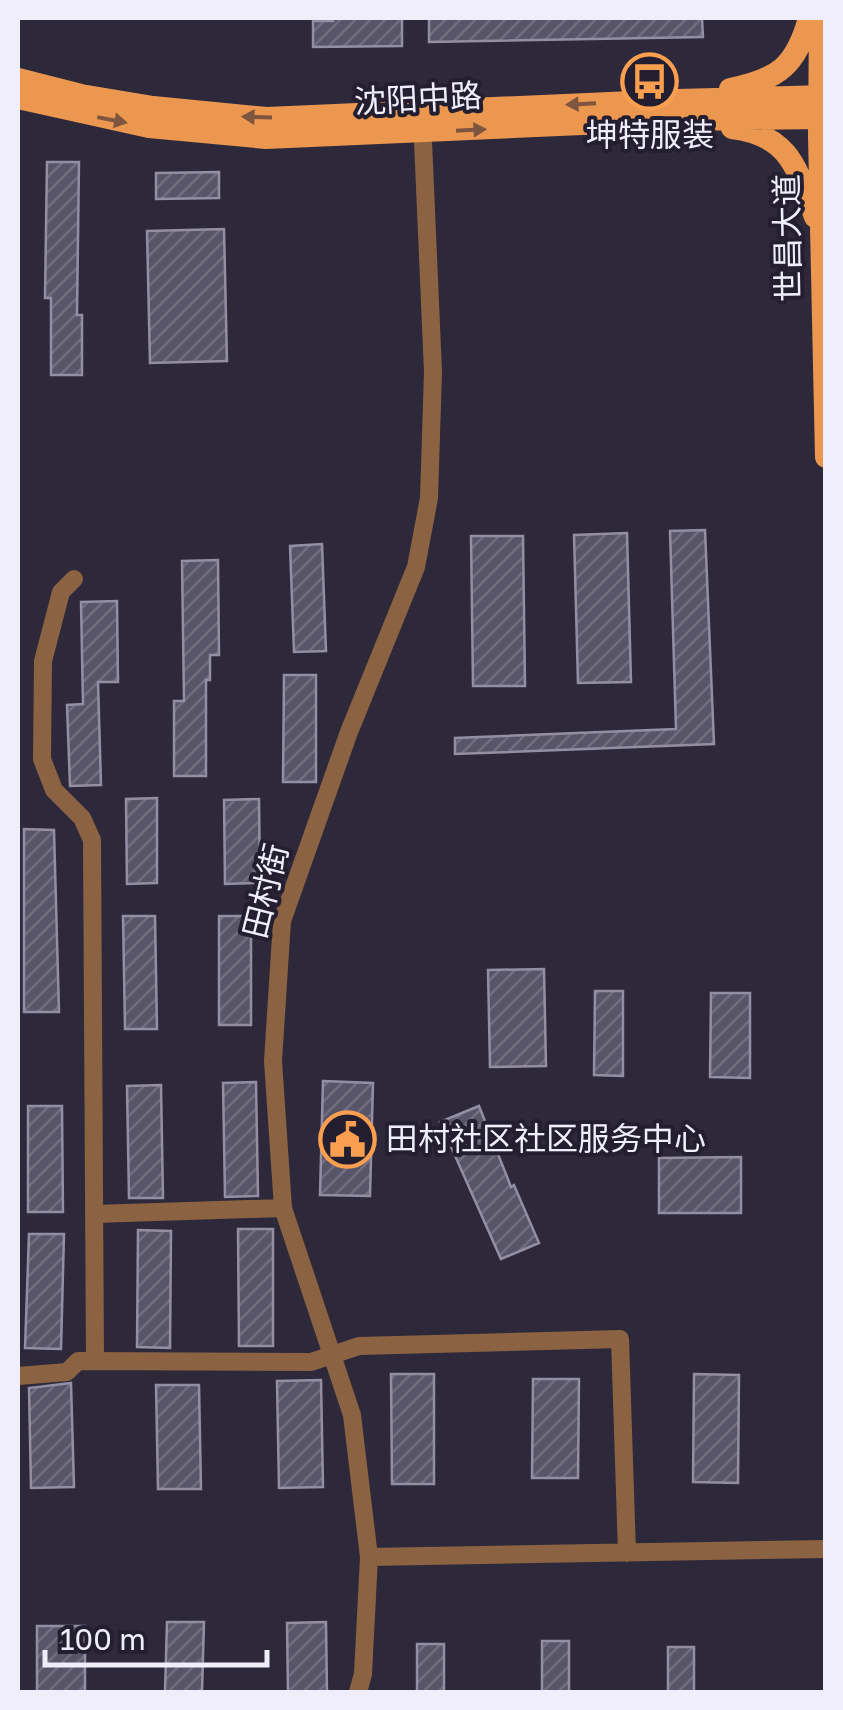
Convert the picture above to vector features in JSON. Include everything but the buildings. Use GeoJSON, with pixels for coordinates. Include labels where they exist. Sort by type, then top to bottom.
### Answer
{"type":"FeatureCollection","features":[{"type":"Feature","properties":{"kind":"main road"},"geometry":{"type":"LineString","coordinates":[[676,110],[770,78],[788,65],[802,46],[809,18]]}},
{"type":"Feature","properties":{"kind":"main road","name":"世昌大道"},"geometry":{"type":"LineString","coordinates":[[820,18],[826,457]]}},
{"type":"Feature","properties":{"kind":"main road"},"geometry":{"type":"LineString","coordinates":[[18,78],[99,98],[227,116],[422,122]]}},
{"type":"Feature","properties":{"kind":"main road","name":"沈阳中路"},"geometry":{"type":"LineString","coordinates":[[18,98],[148,127],[266,138],[422,122],[676,110]]}},
{"type":"Feature","properties":{"kind":"main road"},"geometry":{"type":"LineString","coordinates":[[676,110],[822,107]]}},
{"type":"Feature","properties":{"kind":"main road"},"geometry":{"type":"LineString","coordinates":[[676,110],[750,130],[782,146],[796,166],[821,233]]}},
{"type":"Feature","properties":{"kind":"street","name":"田村街"},"geometry":{"type":"LineString","coordinates":[[358,1692],[363,1674],[370,1557],[352,1415],[283,1208],[273,1061],[282,921],[349,732],[416,567],[429,498],[433,372],[422,122]]}},
{"type":"Feature","properties":{"kind":"street"},"geometry":{"type":"LineString","coordinates":[[74,579],[61,592],[43,661],[42,759],[54,790],[82,818],[92,840],[96,1361]]}},
{"type":"Feature","properties":{"kind":"street"},"geometry":{"type":"LineString","coordinates":[[95,1214],[283,1208]]}},
{"type":"Feature","properties":{"kind":"street"},"geometry":{"type":"LineString","coordinates":[[18,1376],[67,1372],[78,1360],[311,1362],[358,1346],[620,1338],[627,1552]]}},
{"type":"Feature","properties":{"kind":"street"},"geometry":{"type":"LineString","coordinates":[[370,1557],[826,1549]]}},
{"type":"Feature","properties":{"kind":"place","name":"坤特服装"},"geometry":{"type":"Point","coordinates":[650,81]}},
{"type":"Feature","properties":{"kind":"place","name":"田村社区社区服务中心"},"geometry":{"type":"Point","coordinates":[347,1139]}}]}
